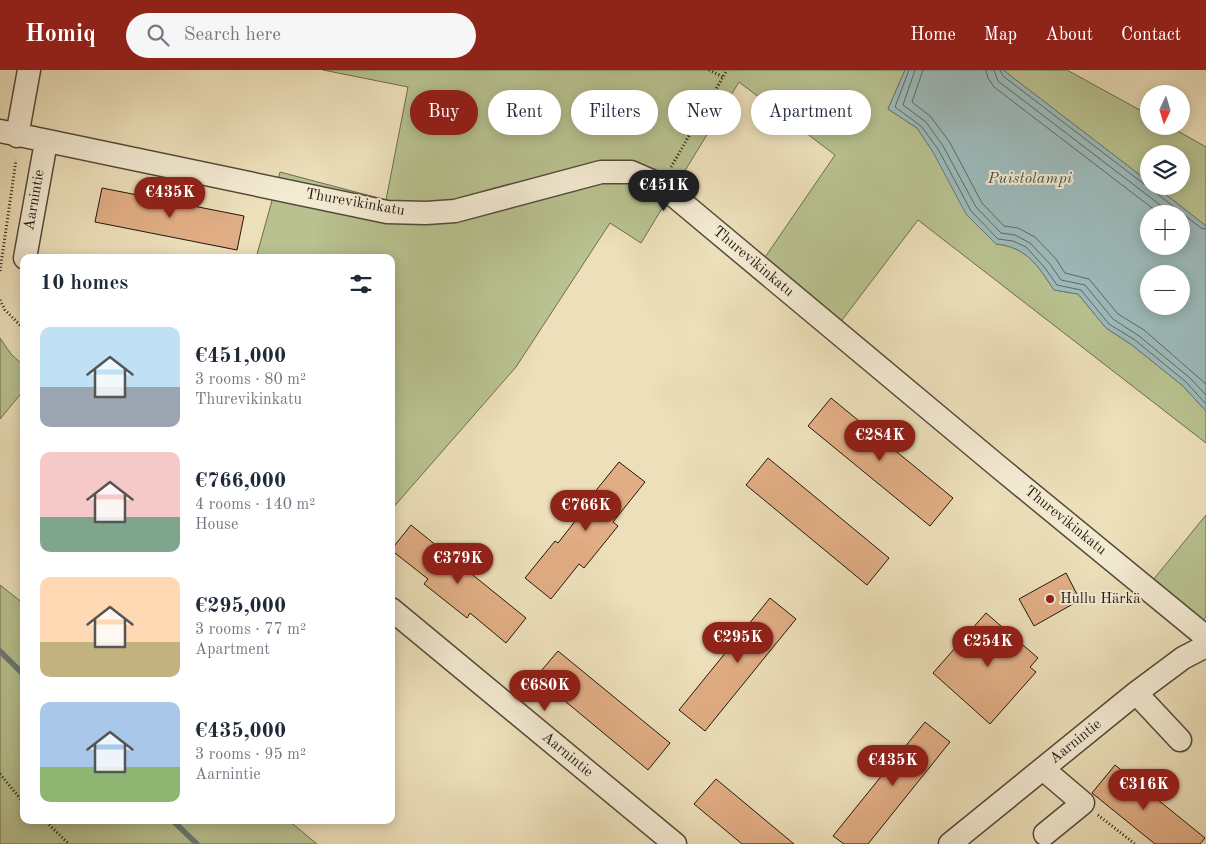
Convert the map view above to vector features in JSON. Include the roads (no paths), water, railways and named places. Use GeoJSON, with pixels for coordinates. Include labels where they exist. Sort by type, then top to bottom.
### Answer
{"type":"FeatureCollection","features":[{"type":"Feature","properties":{"kind":"street"},"geometry":{"type":"LineString","coordinates":[[9,141],[29,70]]}},
{"type":"Feature","properties":{"kind":"street","name":"Thurevikinkatu"},"geometry":{"type":"LineString","coordinates":[[9,141],[46,142],[387,212],[426,214],[454,211],[601,172],[631,172],[661,185],[1000,468],[1206,636]]}},
{"type":"Feature","properties":{"kind":"street","name":"Aarnintie"},"geometry":{"type":"LineString","coordinates":[[26,254],[46,142]]}},
{"type":"Feature","properties":{"kind":"street","name":"Aarnintie"},"geometry":{"type":"LineString","coordinates":[[395,611],[674,844]]}},
{"type":"Feature","properties":{"kind":"street","name":"Aarnintie"},"geometry":{"type":"LineString","coordinates":[[950,844],[1136,693],[1183,658],[1206,646]]}},
{"type":"Feature","properties":{"kind":"street"},"geometry":{"type":"LineString","coordinates":[[1136,693],[1180,740]]}},
{"type":"Feature","properties":{"kind":"street"},"geometry":{"type":"LineString","coordinates":[[1043,769],[1083,803],[1045,834]]}},
{"type":"Feature","properties":{"kind":"water","name":"Puistolampi"},"geometry":{"type":"Polygon","coordinates":[[[905,70],[1003,70],[1140,175],[1140,195],[1166,195],[1179,205],[1140,205],[1140,255],[1190,255],[1190,213],[1206,226],[1206,411],[1183,386],[1132,345],[1106,328],[1078,294],[1054,290],[1031,259],[1016,249],[996,244],[966,214],[933,152],[917,128],[888,109],[905,70]]]}},
{"type":"Feature","properties":{"kind":"waterway"},"geometry":{"type":"LineString","coordinates":[[0,651],[20,671]]}},
{"type":"Feature","properties":{"kind":"waterway"},"geometry":{"type":"LineString","coordinates":[[176,824],[197,844]]}},
{"type":"Feature","properties":{"kind":"place","name":"Hullu Härkä"},"geometry":{"type":"Point","coordinates":[1050,599]}}]}
